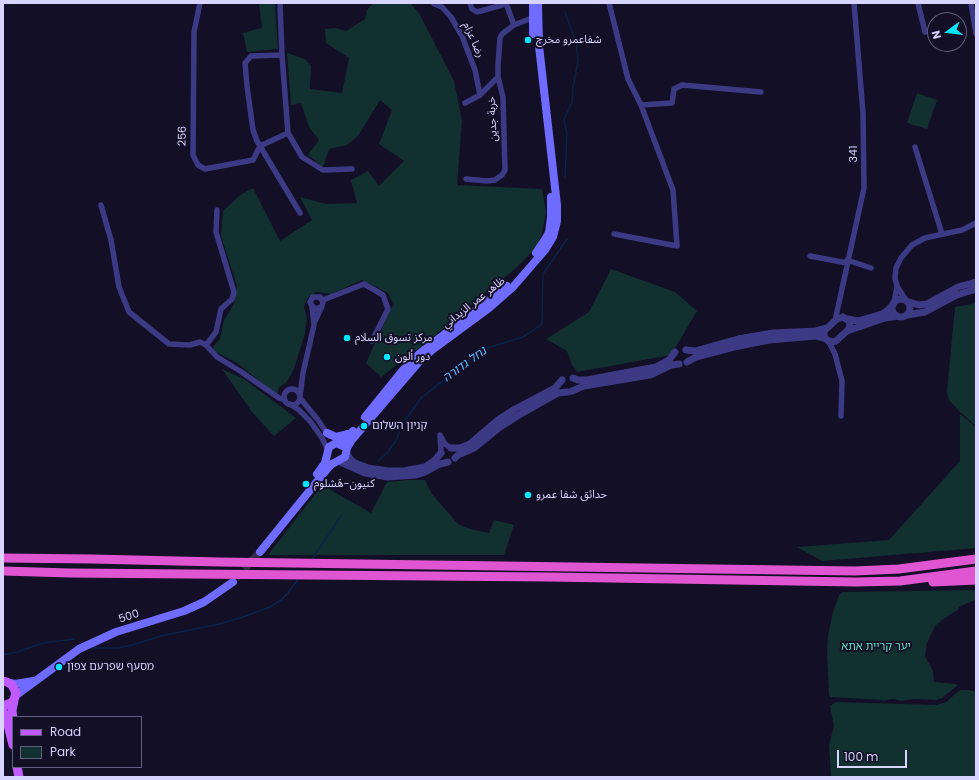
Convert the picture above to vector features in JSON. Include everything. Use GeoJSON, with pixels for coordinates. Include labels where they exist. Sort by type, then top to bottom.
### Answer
{"type":"FeatureCollection","features":[{"type":"Feature","properties":{"kind":"highway"},"geometry":{"type":"LineString","coordinates":[[878,570],[940,561],[976,552]]}},
{"type":"Feature","properties":{"kind":"highway"},"geometry":{"type":"LineString","coordinates":[[3,558],[838,571],[878,570],[928,566],[976,559]]}},
{"type":"Feature","properties":{"kind":"highway"},"geometry":{"type":"LineString","coordinates":[[3,571],[914,583],[976,580]]}},
{"type":"Feature","properties":{"kind":"highway"},"geometry":{"type":"LineString","coordinates":[[838,582],[900,580],[976,571]]}},
{"type":"Feature","properties":{"kind":"main road","name":"ظاهر عمر الزيداني"},"geometry":{"type":"LineString","coordinates":[[338,443],[346,439],[414,358],[505,288],[538,251],[546,238],[551,224],[550,192],[532,18],[533,3]]}},
{"type":"Feature","properties":{"kind":"main road","name":"ظاهر عمر الزيداني"},"geometry":{"type":"LineString","coordinates":[[346,452],[351,441],[419,362],[432,350],[489,308],[513,287],[545,250],[553,237],[557,222],[557,209],[539,46],[538,3]]}},
{"type":"Feature","properties":{"kind":"main road"},"geometry":{"type":"LineString","coordinates":[[327,433],[332,436],[339,437],[352,432]]}},
{"type":"Feature","properties":{"kind":"main road"},"geometry":{"type":"LineString","coordinates":[[260,552],[328,468],[344,457],[346,452],[344,446],[338,443],[331,445],[323,466],[282,524]]}},
{"type":"Feature","properties":{"kind":"main road"},"geometry":{"type":"LineString","coordinates":[[328,452],[330,458],[338,461]]}},
{"type":"Feature","properties":{"kind":"main road","name":"500"},"geometry":{"type":"LineString","coordinates":[[15,698],[79,649],[92,642],[116,632],[184,611],[204,602],[233,582]]}},
{"type":"Feature","properties":{"kind":"main road"},"geometry":{"type":"LineString","coordinates":[[5,681],[14,687],[15,698],[12,710],[13,716]]}},
{"type":"Feature","properties":{"kind":"main road","name":"500"},"geometry":{"type":"LineString","coordinates":[[5,681],[16,684],[36,681]]}},
{"type":"Feature","properties":{"kind":"main road"},"geometry":{"type":"LineString","coordinates":[[3,706],[8,705],[15,698]]}},
{"type":"Feature","properties":{"kind":"main road"},"geometry":{"type":"LineString","coordinates":[[3,712],[12,742]]}},
{"type":"Feature","properties":{"kind":"street","name":"256"},"geometry":{"type":"LineString","coordinates":[[200,3],[194,32],[193,155],[198,165],[205,169],[253,160],[260,146],[288,133]]}},
{"type":"Feature","properties":{"kind":"street"},"geometry":{"type":"LineString","coordinates":[[280,3],[288,133],[302,157],[323,170],[352,170]]}},
{"type":"Feature","properties":{"kind":"street"},"geometry":{"type":"LineString","coordinates":[[470,3],[472,9],[477,12],[506,3],[514,25]]}},
{"type":"Feature","properties":{"kind":"street"},"geometry":{"type":"LineString","coordinates":[[609,3],[628,79],[641,105],[673,190],[676,246],[614,234]]}},
{"type":"Feature","properties":{"kind":"street","name":"341"},"geometry":{"type":"LineString","coordinates":[[834,322],[864,188],[863,113],[854,3]]}},
{"type":"Feature","properties":{"kind":"street"},"geometry":{"type":"LineString","coordinates":[[918,3],[925,32]]}},
{"type":"Feature","properties":{"kind":"street"},"geometry":{"type":"LineString","coordinates":[[971,3],[976,34]]}},
{"type":"Feature","properties":{"kind":"street","name":"رضا عزام"},"geometry":{"type":"LineString","coordinates":[[434,4],[442,7],[451,17],[462,36],[475,70],[480,94]]}},
{"type":"Feature","properties":{"kind":"street","name":"خربة جدين"},"geometry":{"type":"LineString","coordinates":[[466,179],[487,181],[496,180],[502,176],[505,170],[503,97],[498,77],[500,38],[502,34],[514,25],[532,18]]}},
{"type":"Feature","properties":{"kind":"street"},"geometry":{"type":"LineString","coordinates":[[282,55],[251,56],[245,63],[247,86],[253,130],[257,141],[300,213]]}},
{"type":"Feature","properties":{"kind":"street"},"geometry":{"type":"LineString","coordinates":[[465,103],[480,94],[498,77]]}},
{"type":"Feature","properties":{"kind":"street"},"geometry":{"type":"LineString","coordinates":[[641,105],[672,102],[674,89],[682,85],[761,92]]}},
{"type":"Feature","properties":{"kind":"street"},"geometry":{"type":"LineString","coordinates":[[915,147],[942,234]]}},
{"type":"Feature","properties":{"kind":"street"},"geometry":{"type":"LineString","coordinates":[[101,205],[111,240],[119,287],[129,312],[169,344],[190,345],[200,342],[206,345],[217,357],[279,398],[288,402],[310,421],[322,438],[328,452]]}},
{"type":"Feature","properties":{"kind":"street"},"geometry":{"type":"LineString","coordinates":[[206,345],[214,336],[221,309],[232,299],[234,292],[216,232],[217,210]]}},
{"type":"Feature","properties":{"kind":"street"},"geometry":{"type":"LineString","coordinates":[[897,316],[893,311],[897,286],[896,268],[901,258],[912,245],[925,238],[962,230],[976,223]]}},
{"type":"Feature","properties":{"kind":"street"},"geometry":{"type":"LineString","coordinates":[[810,256],[847,262],[871,268]]}},
{"type":"Feature","properties":{"kind":"street"},"geometry":{"type":"LineString","coordinates":[[841,416],[842,381],[835,354],[824,332],[827,328],[839,318],[858,321],[884,313],[898,299],[907,300],[919,305],[927,304],[958,287],[976,282]]}},
{"type":"Feature","properties":{"kind":"street"},"geometry":{"type":"LineString","coordinates":[[323,300],[364,284],[383,295],[388,309],[372,342]]}},
{"type":"Feature","properties":{"kind":"street"},"geometry":{"type":"LineString","coordinates":[[897,286],[907,300],[910,310],[907,315]]}},
{"type":"Feature","properties":{"kind":"street"},"geometry":{"type":"LineString","coordinates":[[846,331],[886,318],[897,316],[902,317],[925,312],[957,295],[976,289]]}},
{"type":"Feature","properties":{"kind":"street"},"geometry":{"type":"LineString","coordinates":[[314,325],[310,302],[313,297],[318,296],[323,300]]}},
{"type":"Feature","properties":{"kind":"street"},"geometry":{"type":"LineString","coordinates":[[288,402],[296,403],[300,397],[303,373],[314,325],[323,304],[323,300]]}},
{"type":"Feature","properties":{"kind":"street"},"geometry":{"type":"LineString","coordinates":[[338,461],[365,473],[388,477],[416,475],[440,464],[452,461],[458,455],[474,448],[519,414],[558,393],[584,386],[650,375],[671,365],[684,364],[693,358],[763,341],[816,336],[834,341],[850,326],[841,311],[839,303]]}},
{"type":"Feature","properties":{"kind":"street"},"geometry":{"type":"LineString","coordinates":[[312,307],[315,309],[321,307]]}},
{"type":"Feature","properties":{"kind":"street"},"geometry":{"type":"LineString","coordinates":[[346,452],[352,461],[361,466],[388,471],[404,471],[425,467],[435,460],[446,448],[460,448],[470,444],[498,420],[515,409],[555,388],[566,377],[578,380],[587,380],[656,367],[669,360],[679,349],[695,352],[733,340],[778,333],[816,331],[827,328]]}},
{"type":"Feature","properties":{"kind":"street"},"geometry":{"type":"LineString","coordinates":[[835,354],[838,338]]}},
{"type":"Feature","properties":{"kind":"street"},"geometry":{"type":"LineString","coordinates":[[686,350],[689,356],[687,362]]}},
{"type":"Feature","properties":{"kind":"street"},"geometry":{"type":"LineString","coordinates":[[675,352],[675,360],[680,364]]}},
{"type":"Feature","properties":{"kind":"street"},"geometry":{"type":"LineString","coordinates":[[288,402],[286,393],[298,383],[303,373]]}},
{"type":"Feature","properties":{"kind":"street"},"geometry":{"type":"LineString","coordinates":[[562,380],[561,387],[564,391],[570,391],[575,388],[576,383],[573,378]]}},
{"type":"Feature","properties":{"kind":"street"},"geometry":{"type":"LineString","coordinates":[[292,389],[298,392],[300,397],[332,440],[338,443]]}},
{"type":"Feature","properties":{"kind":"street"},"geometry":{"type":"LineString","coordinates":[[448,462],[442,460],[440,453],[440,435],[445,444],[455,452],[455,458]]}},
{"type":"Feature","properties":{"kind":"green space"},"geometry":{"type":"Polygon","coordinates":[[[259,3],[275,3],[278,49],[247,52],[243,33],[262,28],[259,3]]]}},
{"type":"Feature","properties":{"kind":"green space"},"geometry":{"type":"Polygon","coordinates":[[[373,3],[410,3],[419,13],[454,81],[462,121],[457,185],[542,189],[546,212],[542,233],[536,248],[516,268],[422,346],[381,377],[366,363],[393,304],[388,293],[362,280],[331,294],[316,292],[307,299],[304,307],[307,318],[305,333],[294,369],[286,383],[279,387],[277,395],[237,363],[214,351],[213,347],[220,339],[224,320],[234,304],[237,286],[221,236],[223,211],[240,195],[253,188],[280,241],[312,220],[300,197],[327,204],[357,203],[351,180],[368,171],[379,186],[404,161],[379,144],[392,110],[380,100],[358,136],[347,145],[329,149],[323,167],[308,155],[319,140],[309,127],[301,103],[291,105],[287,53],[305,59],[311,66],[310,89],[342,93],[349,58],[326,43],[325,29],[336,28],[346,31],[365,19],[367,10],[373,3]]]}},
{"type":"Feature","properties":{"kind":"green space"},"geometry":{"type":"Polygon","coordinates":[[[917,93],[937,100],[927,129],[907,123],[917,93]]]}},
{"type":"Feature","properties":{"kind":"green space"},"geometry":{"type":"Polygon","coordinates":[[[611,269],[675,292],[697,311],[671,355],[577,372],[572,365],[567,351],[546,339],[589,312],[611,269]]]}},
{"type":"Feature","properties":{"kind":"green space"},"geometry":{"type":"Polygon","coordinates":[[[976,303],[976,426],[949,400],[947,392],[955,307],[976,303]]]}},
{"type":"Feature","properties":{"kind":"green space"},"geometry":{"type":"Polygon","coordinates":[[[222,369],[244,379],[296,418],[274,436],[252,412],[222,369]]]}},
{"type":"Feature","properties":{"kind":"green space"},"geometry":{"type":"Polygon","coordinates":[[[960,414],[976,427],[976,548],[822,561],[797,547],[889,540],[960,461],[960,414]]]}},
{"type":"Feature","properties":{"kind":"green space"},"geometry":{"type":"Polygon","coordinates":[[[425,480],[432,494],[458,524],[470,529],[489,533],[494,520],[514,525],[504,555],[268,555],[322,485],[371,513],[387,482],[425,480]]]}},
{"type":"Feature","properties":{"kind":"green space","name":"יער קריית אתא"},"geometry":{"type":"Polygon","coordinates":[[[976,590],[975,600],[958,607],[959,609],[935,626],[927,643],[925,656],[933,671],[934,682],[956,684],[957,686],[942,698],[936,700],[914,699],[901,701],[893,699],[882,701],[831,698],[829,695],[827,652],[828,635],[833,612],[839,595],[843,592],[976,590]]]}},
{"type":"Feature","properties":{"kind":"green space"},"geometry":{"type":"Polygon","coordinates":[[[960,690],[976,692],[976,777],[831,777],[829,745],[834,726],[830,706],[836,702],[936,705],[946,702],[960,690]]]}},
{"type":"Feature","properties":{"kind":"waterway","name":"נחל גדורה"},"geometry":{"type":"LineString","coordinates":[[565,12],[576,43],[578,61],[572,103],[564,119],[567,133],[565,177]]}},
{"type":"Feature","properties":{"kind":"waterway","name":"נחל גדורה"},"geometry":{"type":"LineString","coordinates":[[378,461],[388,452],[397,439],[401,426],[421,398],[484,349],[523,337],[542,324],[543,274],[567,239]]}},
{"type":"Feature","properties":{"kind":"waterway"},"geometry":{"type":"LineString","coordinates":[[312,559],[341,516]]}},
{"type":"Feature","properties":{"kind":"waterway"},"geometry":{"type":"LineString","coordinates":[[91,648],[118,648],[161,636],[219,624],[243,617],[270,607],[281,600],[298,579]]}},
{"type":"Feature","properties":{"kind":"waterway"},"geometry":{"type":"LineString","coordinates":[[3,655],[43,643],[74,639]]}},
{"type":"Feature","properties":{"kind":"tunnel"},"geometry":{"type":"LineString","coordinates":[[236,578],[260,552]]}},
{"type":"Feature","properties":{"kind":"place","name":"شفاعمرو مخرج"},"geometry":{"type":"Point","coordinates":[528,40]}},
{"type":"Feature","properties":{"kind":"place","name":"مركز تسوق السلام"},"geometry":{"type":"Point","coordinates":[347,338]}},
{"type":"Feature","properties":{"kind":"place","name":"دور ألون"},"geometry":{"type":"Point","coordinates":[387,357]}},
{"type":"Feature","properties":{"kind":"place","name":"קניון השלום"},"geometry":{"type":"Point","coordinates":[364,426]}},
{"type":"Feature","properties":{"kind":"place","name":"كنيون-هَشلوم"},"geometry":{"type":"Point","coordinates":[306,484]}},
{"type":"Feature","properties":{"kind":"place","name":"حدائق شفا عمرو"},"geometry":{"type":"Point","coordinates":[528,495]}},
{"type":"Feature","properties":{"kind":"place","name":"מסעף שפרעם צפון"},"geometry":{"type":"Point","coordinates":[59,667]}}]}
